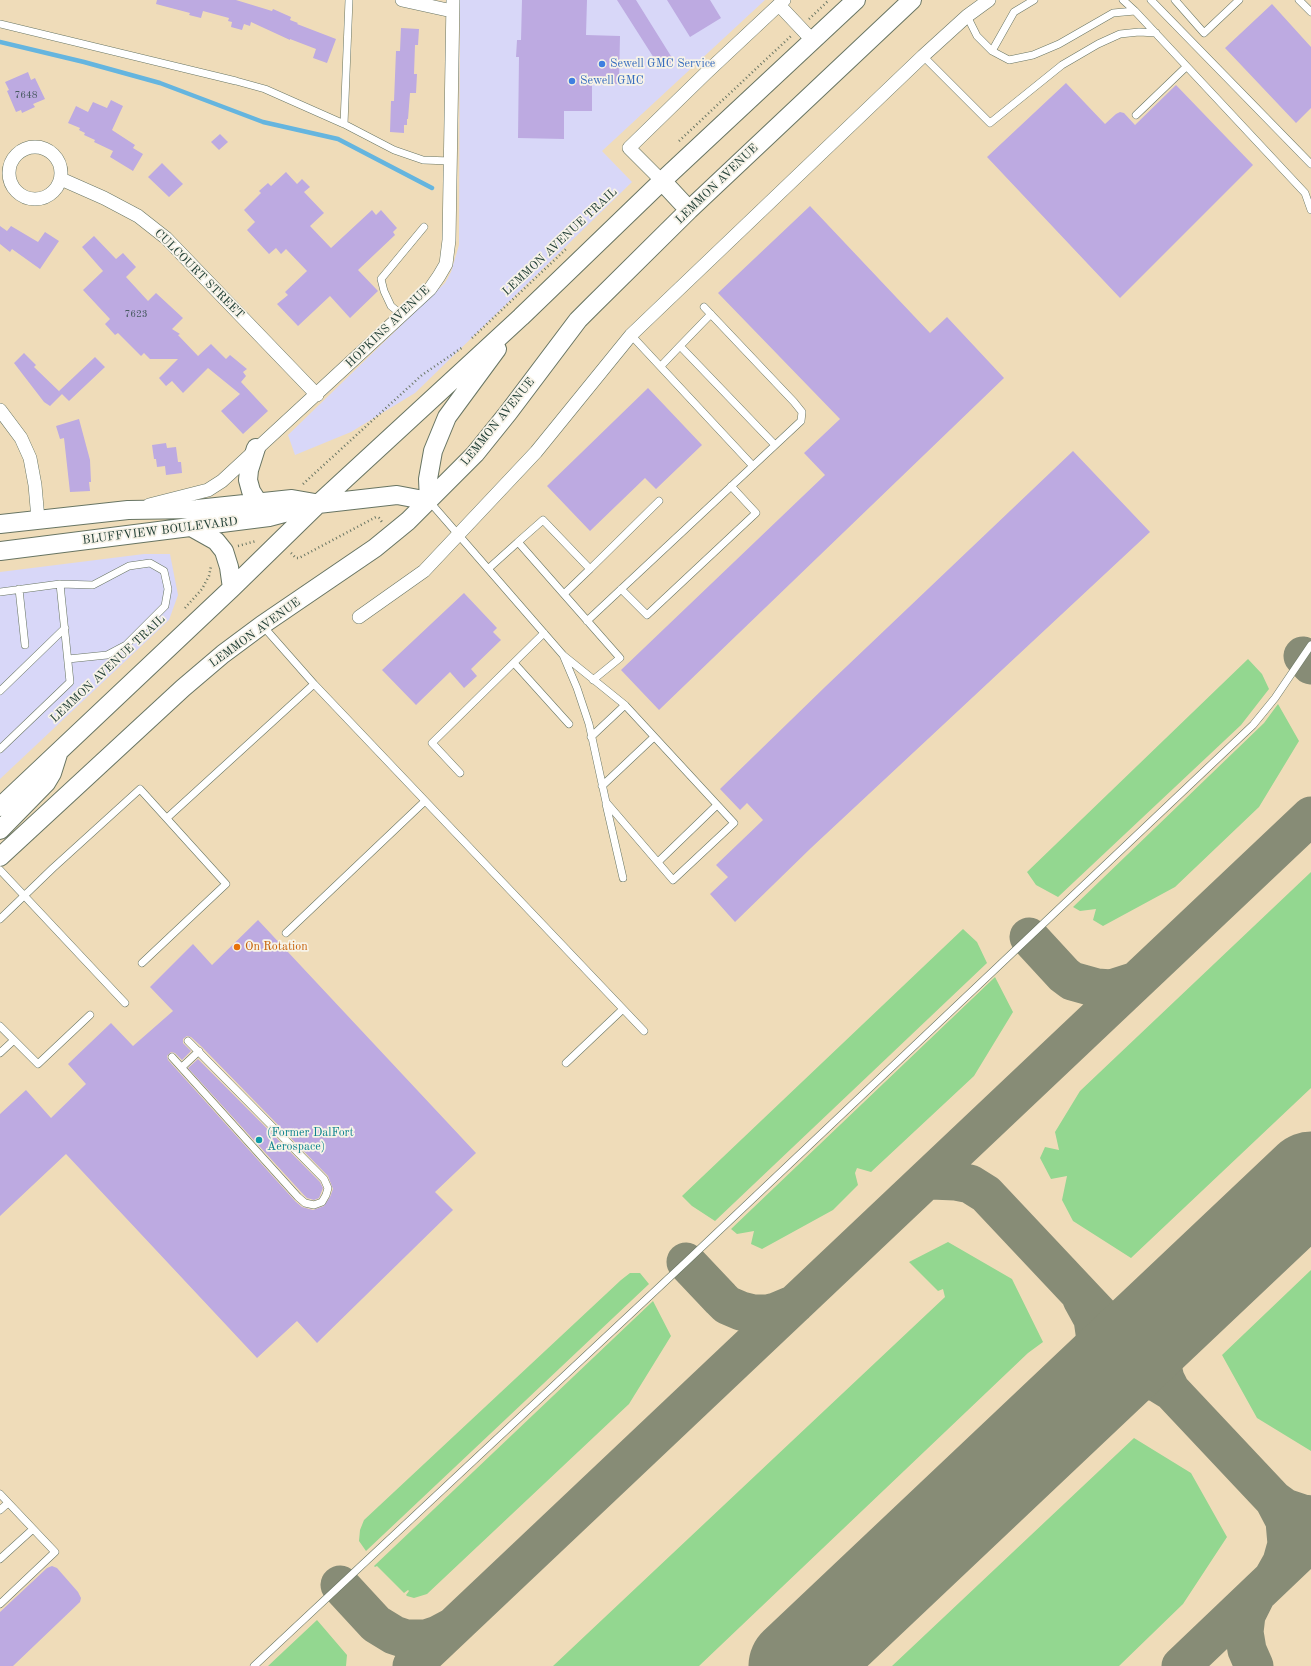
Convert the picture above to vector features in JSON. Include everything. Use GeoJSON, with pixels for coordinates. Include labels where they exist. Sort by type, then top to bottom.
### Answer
{"type":"FeatureCollection","features":[{"type":"Feature","properties":{"kind":"main road"},"geometry":{"type":"LineString","coordinates":[[0,807],[232,588],[318,504],[521,317],[662,181],[856,0]]}},
{"type":"Feature","properties":{"kind":"main road","name":"LEMMON AVENUE"},"geometry":{"type":"LineString","coordinates":[[0,857],[223,654],[262,625],[375,548],[408,521],[475,454],[578,320],[622,274],[912,0]]}},
{"type":"Feature","properties":{"kind":"main road"},"geometry":{"type":"LineString","coordinates":[[662,181],[689,210]]}},
{"type":"Feature","properties":{"kind":"main road"},"geometry":{"type":"LineString","coordinates":[[429,501],[428,479],[433,451],[447,417],[521,317]]}},
{"type":"Feature","properties":{"kind":"main road"},"geometry":{"type":"LineString","coordinates":[[256,448],[249,470],[248,480],[251,491],[258,502]]}},
{"type":"Feature","properties":{"kind":"main road","name":"BLUFFVIEW BOULEVARD"},"geometry":{"type":"LineString","coordinates":[[0,550],[279,515],[318,504],[397,495],[429,501]]}},
{"type":"Feature","properties":{"kind":"main road","name":"BLUFFVIEW BOULEVARD"},"geometry":{"type":"LineString","coordinates":[[0,524],[128,510],[197,510],[292,499],[318,504]]}},
{"type":"Feature","properties":{"kind":"main road"},"geometry":{"type":"LineString","coordinates":[[38,520],[41,545]]}},
{"type":"Feature","properties":{"kind":"main road"},"geometry":{"type":"LineString","coordinates":[[191,527],[216,541],[224,551],[230,567],[232,588]]}},
{"type":"Feature","properties":{"kind":"main road"},"geometry":{"type":"LineString","coordinates":[[0,830],[46,783],[52,773],[58,752]]}},
{"type":"Feature","properties":{"kind":"street"},"geometry":{"type":"LineString","coordinates":[[402,0],[453,6]]}},
{"type":"Feature","properties":{"kind":"street"},"geometry":{"type":"LineString","coordinates":[[359,617],[424,571],[536,452],[631,335],[923,56],[967,16],[989,0]]}},
{"type":"Feature","properties":{"kind":"street"},"geometry":{"type":"LineString","coordinates":[[662,181],[629,148],[782,2],[800,27],[813,41]]}},
{"type":"Feature","properties":{"kind":"street","name":"HOPKINS AVENUE"},"geometry":{"type":"LineString","coordinates":[[128,510],[208,490],[222,481],[256,448],[317,395],[430,288],[446,264],[449,240],[453,6]]}},
{"type":"Feature","properties":{"kind":"street"},"geometry":{"type":"LineString","coordinates":[[27,148],[42,148],[53,154],[58,159],[61,165],[61,179],[53,193],[39,200],[31,200],[24,198],[17,193],[9,179],[9,171],[14,157],[20,152],[27,148]]}},
{"type":"Feature","properties":{"kind":"street","name":"CULCOURT STREET"},"geometry":{"type":"LineString","coordinates":[[61,179],[104,198],[138,216],[166,238],[317,395]]}},
{"type":"Feature","properties":{"kind":"street"},"geometry":{"type":"LineString","coordinates":[[0,410],[21,438],[30,458],[35,485],[38,520]]}},
{"type":"Feature","properties":{"kind":"lane"},"geometry":{"type":"LineString","coordinates":[[344,124],[349,0]]}},
{"type":"Feature","properties":{"kind":"lane"},"geometry":{"type":"LineString","coordinates":[[992,51],[1014,12],[1034,0]]}},
{"type":"Feature","properties":{"kind":"lane"},"geometry":{"type":"LineString","coordinates":[[1124,0],[1305,193],[1311,210]]}},
{"type":"Feature","properties":{"kind":"lane"},"geometry":{"type":"LineString","coordinates":[[1151,0],[1311,164]]}},
{"type":"Feature","properties":{"kind":"lane"},"geometry":{"type":"LineString","coordinates":[[1175,0],[1204,33],[1239,0]]}},
{"type":"Feature","properties":{"kind":"lane"},"geometry":{"type":"LineString","coordinates":[[1299,0],[1311,12]]}},
{"type":"Feature","properties":{"kind":"lane"},"geometry":{"type":"LineString","coordinates":[[967,16],[977,36],[992,51],[1009,60],[1033,55],[1059,44],[1113,13],[1135,11]]}},
{"type":"Feature","properties":{"kind":"lane"},"geometry":{"type":"LineString","coordinates":[[0,24],[265,89],[344,124],[394,150],[423,160],[450,161]]}},
{"type":"Feature","properties":{"kind":"lane"},"geometry":{"type":"LineString","coordinates":[[923,56],[990,123],[1062,65],[1098,44],[1120,34],[1139,32],[1156,33]]}},
{"type":"Feature","properties":{"kind":"lane"},"geometry":{"type":"LineString","coordinates":[[1136,115],[1186,67]]}},
{"type":"Feature","properties":{"kind":"lane"},"geometry":{"type":"LineString","coordinates":[[402,315],[391,306],[384,291],[381,278],[424,227]]}},
{"type":"Feature","properties":{"kind":"lane"},"geometry":{"type":"LineString","coordinates":[[587,621],[801,421],[802,412],[704,307]]}},
{"type":"Feature","properties":{"kind":"lane"},"geometry":{"type":"LineString","coordinates":[[661,366],[711,314]]}},
{"type":"Feature","properties":{"kind":"lane"},"geometry":{"type":"LineString","coordinates":[[631,335],[753,466]]}},
{"type":"Feature","properties":{"kind":"lane"},"geometry":{"type":"LineString","coordinates":[[680,346],[775,445]]}},
{"type":"Feature","properties":{"kind":"lane"},"geometry":{"type":"LineString","coordinates":[[621,589],[647,614],[756,513],[731,486]]}},
{"type":"Feature","properties":{"kind":"lane"},"geometry":{"type":"LineString","coordinates":[[429,501],[563,655],[625,705],[734,824],[673,880],[606,802]]}},
{"type":"Feature","properties":{"kind":"lane"},"geometry":{"type":"LineString","coordinates":[[564,594],[659,501]]}},
{"type":"Feature","properties":{"kind":"lane"},"geometry":{"type":"LineString","coordinates":[[488,569],[543,520],[590,569]]}},
{"type":"Feature","properties":{"kind":"lane"},"geometry":{"type":"LineString","coordinates":[[518,542],[620,658],[593,680]]}},
{"type":"Feature","properties":{"kind":"lane"},"geometry":{"type":"LineString","coordinates":[[0,592],[60,584],[93,585],[129,566],[150,563],[164,571],[168,589],[165,606],[126,645],[106,655],[68,659]]}},
{"type":"Feature","properties":{"kind":"lane"},"geometry":{"type":"LineString","coordinates":[[0,749],[70,682],[60,584]]}},
{"type":"Feature","properties":{"kind":"lane"},"geometry":{"type":"LineString","coordinates":[[19,589],[25,645]]}},
{"type":"Feature","properties":{"kind":"lane"},"geometry":{"type":"LineString","coordinates":[[262,625],[314,684],[644,1030]]}},
{"type":"Feature","properties":{"kind":"lane"},"geometry":{"type":"LineString","coordinates":[[0,691],[65,628]]}},
{"type":"Feature","properties":{"kind":"lane"},"geometry":{"type":"LineString","coordinates":[[460,773],[432,743],[544,633]]}},
{"type":"Feature","properties":{"kind":"lane"},"geometry":{"type":"LineString","coordinates":[[254,1666],[698,1251],[1253,725],[1311,645]]}},
{"type":"Feature","properties":{"kind":"lane"},"geometry":{"type":"LineString","coordinates":[[563,655],[577,688],[592,737],[623,878]]}},
{"type":"Feature","properties":{"kind":"lane"},"geometry":{"type":"LineString","coordinates":[[514,663],[569,724]]}},
{"type":"Feature","properties":{"kind":"lane"},"geometry":{"type":"LineString","coordinates":[[167,818],[314,684]]}},
{"type":"Feature","properties":{"kind":"lane"},"geometry":{"type":"LineString","coordinates":[[592,737],[625,705]]}},
{"type":"Feature","properties":{"kind":"lane"},"geometry":{"type":"LineString","coordinates":[[602,786],[654,737]]}},
{"type":"Feature","properties":{"kind":"lane"},"geometry":{"type":"LineString","coordinates":[[0,920],[24,895],[140,789],[226,884],[142,963]]}},
{"type":"Feature","properties":{"kind":"lane"},"geometry":{"type":"LineString","coordinates":[[286,933],[425,801]]}},
{"type":"Feature","properties":{"kind":"lane"},"geometry":{"type":"LineString","coordinates":[[658,862],[717,805]]}},
{"type":"Feature","properties":{"kind":"lane"},"geometry":{"type":"LineString","coordinates":[[0,870],[125,1003]]}},
{"type":"Feature","properties":{"kind":"lane"},"geometry":{"type":"LineString","coordinates":[[566,1063],[623,1009]]}},
{"type":"Feature","properties":{"kind":"lane"},"geometry":{"type":"LineString","coordinates":[[0,1026],[38,1064],[90,1015]]}},
{"type":"Feature","properties":{"kind":"lane"},"geometry":{"type":"LineString","coordinates":[[0,1053],[14,1040]]}},
{"type":"Feature","properties":{"kind":"lane"},"geometry":{"type":"LineString","coordinates":[[172,1057],[298,1197],[306,1203],[314,1205],[322,1202],[328,1188],[324,1179],[188,1041]]}},
{"type":"Feature","properties":{"kind":"lane"},"geometry":{"type":"LineString","coordinates":[[182,1067],[199,1051]]}},
{"type":"Feature","properties":{"kind":"lane"},"geometry":{"type":"LineString","coordinates":[[0,1494],[55,1552],[0,1604]]}},
{"type":"Feature","properties":{"kind":"lane"},"geometry":{"type":"LineString","coordinates":[[0,1510],[8,1503]]}},
{"type":"Feature","properties":{"kind":"lane"},"geometry":{"type":"LineString","coordinates":[[0,1559],[33,1529]]}},
{"type":"Feature","properties":{"kind":"path"},"geometry":{"type":"LineString","coordinates":[[677,143],[829,0]]}},
{"type":"Feature","properties":{"kind":"path","name":"LEMMON AVENUE TRAIL"},"geometry":{"type":"LineString","coordinates":[[468,342],[570,245]]}},
{"type":"Feature","properties":{"kind":"path"},"geometry":{"type":"LineString","coordinates":[[300,486],[305,484],[325,466],[414,382],[464,346]]}},
{"type":"Feature","properties":{"kind":"path"},"geometry":{"type":"LineString","coordinates":[[291,553],[296,558],[300,558],[376,518],[379,518],[384,524]]}},
{"type":"Feature","properties":{"kind":"path"},"geometry":{"type":"LineString","coordinates":[[234,547],[260,538]]}},
{"type":"Feature","properties":{"kind":"path","name":"LEMMON AVENUE TRAIL"},"geometry":{"type":"LineString","coordinates":[[180,613],[202,589],[209,576],[212,562]]}},
{"type":"Feature","properties":{"kind":"shaded area"},"geometry":{"type":"Polygon","coordinates":[[[460,0],[765,0],[602,151],[632,182],[415,393],[351,432],[295,455],[288,435],[445,283],[451,272],[459,245],[460,0]]]}},
{"type":"Feature","properties":{"kind":"shaded area"},"geometry":{"type":"Polygon","coordinates":[[[144,554],[170,554],[178,595],[169,620],[0,779],[0,572],[144,554]]]}},
{"type":"Feature","properties":{"kind":"green space"},"geometry":{"type":"Polygon","coordinates":[[[1248,659],[1262,674],[1269,689],[1241,725],[1058,897],[1036,885],[1027,872],[1248,659]]]}},
{"type":"Feature","properties":{"kind":"green space"},"geometry":{"type":"Polygon","coordinates":[[[1278,704],[1299,741],[1259,807],[1175,887],[1103,926],[1093,920],[1096,909],[1080,911],[1073,907],[1264,723],[1278,704]]]}},
{"type":"Feature","properties":{"kind":"green space"},"geometry":{"type":"Polygon","coordinates":[[[1311,872],[1311,1088],[1131,1258],[1073,1221],[1062,1200],[1067,1176],[1051,1179],[1040,1158],[1045,1147],[1059,1150],[1055,1132],[1080,1091],[1311,872]]]}},
{"type":"Feature","properties":{"kind":"green space"},"geometry":{"type":"Polygon","coordinates":[[[963,929],[977,942],[987,963],[715,1221],[692,1206],[682,1196],[963,929]]]}},
{"type":"Feature","properties":{"kind":"green space"},"geometry":{"type":"Polygon","coordinates":[[[995,977],[1013,1012],[974,1076],[871,1172],[857,1168],[855,1173],[858,1185],[833,1210],[762,1249],[751,1244],[754,1231],[737,1234],[731,1229],[995,977]]]}},
{"type":"Feature","properties":{"kind":"green space"},"geometry":{"type":"Polygon","coordinates":[[[948,1242],[1012,1279],[1043,1342],[1028,1353],[699,1666],[553,1666],[945,1297],[943,1289],[938,1291],[909,1262],[948,1242]]]}},
{"type":"Feature","properties":{"kind":"green space"},"geometry":{"type":"Polygon","coordinates":[[[1311,1270],[1311,1451],[1257,1418],[1222,1355],[1311,1270]]]}},
{"type":"Feature","properties":{"kind":"green space"},"geometry":{"type":"Polygon","coordinates":[[[630,1273],[640,1273],[649,1284],[366,1551],[359,1541],[360,1530],[364,1520],[630,1273]]]}},
{"type":"Feature","properties":{"kind":"green space"},"geometry":{"type":"Polygon","coordinates":[[[653,1301],[671,1336],[629,1404],[427,1594],[414,1598],[407,1596],[408,1590],[404,1593],[377,1566],[374,1566],[653,1301]]]}},
{"type":"Feature","properties":{"kind":"green space"},"geometry":{"type":"Polygon","coordinates":[[[1134,1438],[1191,1473],[1227,1537],[1183,1604],[1119,1666],[892,1666],[1134,1438]]]}},
{"type":"Feature","properties":{"kind":"green space"},"geometry":{"type":"Polygon","coordinates":[[[317,1620],[347,1655],[346,1666],[268,1666],[317,1620]]]}},
{"type":"Feature","properties":{"kind":"building"},"geometry":{"type":"Polygon","coordinates":[[[157,0],[236,0],[272,11],[273,9],[291,17],[290,20],[298,23],[297,24],[336,39],[327,63],[313,58],[316,49],[290,40],[251,22],[250,26],[244,24],[242,30],[231,27],[232,22],[228,21],[229,18],[203,11],[201,18],[189,15],[190,13],[156,4],[157,0]]]}},
{"type":"Feature","properties":{"kind":"building"},"geometry":{"type":"Polygon","coordinates":[[[522,0],[587,0],[586,35],[620,36],[619,84],[592,84],[592,111],[564,111],[564,139],[518,138],[519,57],[516,57],[517,40],[521,40],[522,0]]]}},
{"type":"Feature","properties":{"kind":"building"},"geometry":{"type":"Polygon","coordinates":[[[617,0],[636,0],[674,61],[661,69],[617,0]]]}},
{"type":"Feature","properties":{"kind":"building"},"geometry":{"type":"Polygon","coordinates":[[[667,0],[710,0],[721,18],[690,37],[667,0]]]}},
{"type":"Feature","properties":{"kind":"building"},"geometry":{"type":"Polygon","coordinates":[[[1272,4],[1311,47],[1311,108],[1296,123],[1225,48],[1272,4]]]}},
{"type":"Feature","properties":{"kind":"building"},"geometry":{"type":"Polygon","coordinates":[[[401,28],[419,29],[418,45],[415,45],[414,74],[417,74],[416,93],[410,93],[408,119],[407,125],[404,125],[404,133],[390,132],[391,101],[394,101],[396,51],[400,51],[401,28]]]}},
{"type":"Feature","properties":{"kind":"building"},"geometry":{"type":"Polygon","coordinates":[[[28,72],[31,80],[35,78],[45,99],[33,104],[35,107],[22,113],[21,110],[16,112],[7,91],[9,90],[5,82],[28,72]]]}},
{"type":"Feature","properties":{"kind":"building"},"geometry":{"type":"Polygon","coordinates":[[[1066,83],[1105,124],[1120,112],[1124,113],[1135,125],[1176,85],[1253,165],[1120,298],[987,157],[1066,83]]]}},
{"type":"Feature","properties":{"kind":"building"},"geometry":{"type":"Polygon","coordinates":[[[111,100],[123,106],[112,130],[135,145],[133,148],[143,154],[133,171],[110,157],[113,151],[94,142],[95,140],[84,135],[85,133],[79,130],[80,128],[68,123],[76,106],[88,112],[93,102],[107,108],[111,100]]]}},
{"type":"Feature","properties":{"kind":"building"},"geometry":{"type":"Polygon","coordinates":[[[220,134],[228,142],[219,150],[211,142],[220,134]]]}},
{"type":"Feature","properties":{"kind":"building"},"geometry":{"type":"Polygon","coordinates":[[[162,163],[183,184],[169,197],[148,177],[162,163]]]}},
{"type":"Feature","properties":{"kind":"building"},"geometry":{"type":"Polygon","coordinates":[[[286,172],[297,184],[302,179],[310,187],[304,192],[324,213],[310,226],[331,248],[372,210],[376,215],[381,210],[397,228],[393,232],[395,235],[358,270],[378,291],[350,318],[330,296],[298,326],[277,304],[288,295],[285,292],[307,271],[286,249],[281,254],[276,248],[269,254],[247,230],[255,222],[244,210],[261,193],[259,191],[268,183],[271,186],[286,172]]]}},
{"type":"Feature","properties":{"kind":"building"},"geometry":{"type":"Polygon","coordinates":[[[810,206],[930,333],[947,317],[1004,378],[659,710],[621,670],[825,475],[804,453],[840,419],[718,293],[810,206]]]}},
{"type":"Feature","properties":{"kind":"building"},"geometry":{"type":"Polygon","coordinates":[[[0,226],[7,231],[11,226],[38,242],[45,232],[59,241],[40,269],[12,249],[10,252],[0,244],[0,226]]]}},
{"type":"Feature","properties":{"kind":"building"},"geometry":{"type":"Polygon","coordinates":[[[94,236],[116,259],[123,253],[136,267],[126,277],[148,301],[156,293],[183,318],[172,329],[180,334],[178,335],[198,356],[211,344],[226,359],[230,355],[247,369],[243,372],[246,376],[241,382],[268,411],[243,434],[221,411],[240,394],[208,368],[183,393],[172,381],[166,386],[159,378],[178,359],[150,359],[144,353],[141,356],[118,333],[115,335],[105,324],[110,319],[83,290],[103,271],[82,247],[94,236]]]}},
{"type":"Feature","properties":{"kind":"building"},"geometry":{"type":"Polygon","coordinates":[[[24,353],[36,365],[34,367],[62,394],[50,406],[44,402],[14,363],[24,353]]]}},
{"type":"Feature","properties":{"kind":"building"},"geometry":{"type":"Polygon","coordinates":[[[95,357],[105,367],[69,401],[59,391],[95,357]]]}},
{"type":"Feature","properties":{"kind":"building"},"geometry":{"type":"Polygon","coordinates":[[[648,388],[702,445],[656,489],[645,478],[590,531],[547,486],[648,388]]]}},
{"type":"Feature","properties":{"kind":"building"},"geometry":{"type":"Polygon","coordinates":[[[79,419],[90,460],[90,491],[70,492],[64,438],[60,439],[56,426],[79,419]]]}},
{"type":"Feature","properties":{"kind":"building"},"geometry":{"type":"Polygon","coordinates":[[[166,443],[167,448],[176,447],[178,462],[181,462],[182,473],[166,475],[165,466],[157,467],[152,445],[166,443]]]}},
{"type":"Feature","properties":{"kind":"building"},"geometry":{"type":"Polygon","coordinates":[[[1073,451],[1150,532],[811,848],[735,922],[710,894],[728,877],[716,865],[763,820],[747,803],[740,810],[720,789],[1073,451]]]}},
{"type":"Feature","properties":{"kind":"building"},"geometry":{"type":"Polygon","coordinates":[[[464,593],[497,628],[493,632],[501,640],[471,669],[477,676],[464,688],[450,672],[416,705],[382,670],[464,593]]]}},
{"type":"Feature","properties":{"kind":"building","name":"(Former DalFort Aerospace)"},"geometry":{"type":"Polygon","coordinates":[[[258,920],[476,1153],[435,1192],[453,1210],[317,1343],[297,1321],[257,1358],[66,1154],[0,1216],[0,1114],[26,1090],[51,1118],[86,1084],[68,1064],[111,1023],[133,1046],[173,1011],[150,987],[193,944],[212,965],[258,920]],[[187,1036],[183,1039],[183,1043],[191,1051],[182,1060],[175,1053],[171,1052],[167,1056],[168,1060],[295,1201],[302,1207],[313,1210],[324,1206],[333,1189],[328,1176],[191,1037],[187,1036]]]}},
{"type":"Feature","properties":{"kind":"building"},"geometry":{"type":"Polygon","coordinates":[[[198,1059],[320,1182],[323,1188],[319,1198],[314,1200],[307,1198],[188,1068],[198,1059]]]}},
{"type":"Feature","properties":{"kind":"building"},"geometry":{"type":"Polygon","coordinates":[[[52,1566],[57,1568],[78,1592],[81,1598],[80,1602],[13,1666],[0,1666],[0,1612],[47,1568],[52,1566]]]}},
{"type":"Feature","properties":{"kind":"waterway"},"geometry":{"type":"LineString","coordinates":[[0,42],[84,62],[160,83],[263,122],[338,139],[432,188]]}},
{"type":"Feature","properties":{"kind":"taxiway"},"geometry":{"type":"LineString","coordinates":[[1303,656],[1311,665]]}},
{"type":"Feature","properties":{"kind":"taxiway"},"geometry":{"type":"LineString","coordinates":[[412,1666],[1311,816]]}},
{"type":"Feature","properties":{"kind":"taxiway"},"geometry":{"type":"LineString","coordinates":[[1029,937],[1064,975],[1072,981],[1097,988],[1111,989],[1136,981]]}},
{"type":"Feature","properties":{"kind":"taxiway"},"geometry":{"type":"LineString","coordinates":[[932,1180],[955,1181],[970,1184],[986,1194],[1274,1500]]}},
{"type":"Feature","properties":{"kind":"taxiway"},"geometry":{"type":"LineString","coordinates":[[1000,1479],[1088,1395],[1107,1382],[1134,1377],[1142,1378],[1158,1383],[1171,1391],[1165,1379],[1160,1358],[1161,1338],[1164,1327],[1185,1303],[1291,1204]]}},
{"type":"Feature","properties":{"kind":"taxiway"},"geometry":{"type":"LineString","coordinates":[[686,1262],[727,1305],[741,1311],[753,1314],[768,1314],[795,1304]]}},
{"type":"Feature","properties":{"kind":"taxiway"},"geometry":{"type":"LineString","coordinates":[[1069,1403],[1086,1382],[1092,1371],[1096,1351],[1093,1319],[1082,1299]]}},
{"type":"Feature","properties":{"kind":"taxiway"},"geometry":{"type":"LineString","coordinates":[[1273,1578],[1282,1562],[1287,1544],[1285,1521],[1274,1500],[1285,1508],[1311,1515]]}},
{"type":"Feature","properties":{"kind":"taxiway"},"geometry":{"type":"LineString","coordinates":[[1181,1666],[1311,1542]]}},
{"type":"Feature","properties":{"kind":"taxiway"},"geometry":{"type":"LineString","coordinates":[[340,1585],[376,1624],[394,1635],[406,1639],[426,1639],[438,1635],[453,1627]]}},
{"type":"Feature","properties":{"kind":"taxiway"},"geometry":{"type":"LineString","coordinates":[[1254,1666],[1247,1650],[1244,1632],[1246,1615],[1256,1595]]}},
{"type":"Feature","properties":{"kind":"runway"},"geometry":{"type":"LineString","coordinates":[[797,1666],[1311,1180]]}},
{"type":"Feature","properties":{"kind":"place","name":"Sewell GMC Service"},"geometry":{"type":"Point","coordinates":[602,64]}},
{"type":"Feature","properties":{"kind":"place","name":"Sewell GMC"},"geometry":{"type":"Point","coordinates":[572,81]}},
{"type":"Feature","properties":{"kind":"place","name":"On Rotation"},"geometry":{"type":"Point","coordinates":[237,947]}},
{"type":"Feature","properties":{"kind":"place","name":"(Former DalFort Aerospace)"},"geometry":{"type":"Point","coordinates":[259,1140]}}]}
